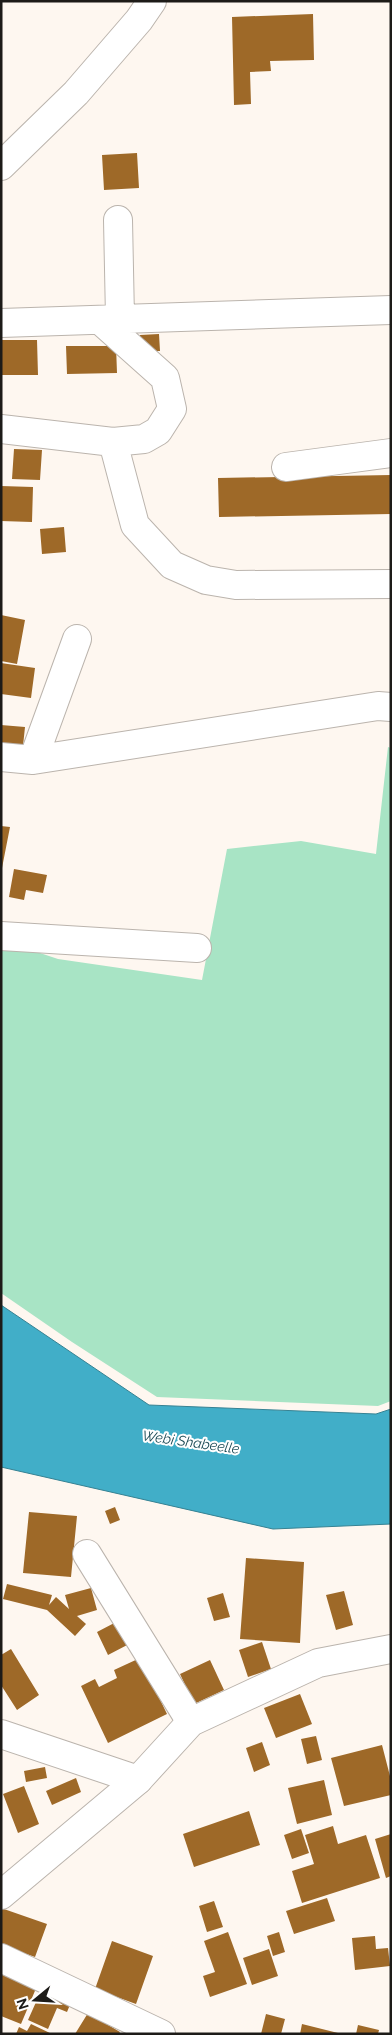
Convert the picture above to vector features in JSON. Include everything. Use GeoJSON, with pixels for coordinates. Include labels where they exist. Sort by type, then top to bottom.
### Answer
{"type":"FeatureCollection","features":[{"type":"Feature","properties":{"kind":"street"},"geometry":{"type":"LineString","coordinates":[[1,166],[76,93],[143,7]]}},
{"type":"Feature","properties":{"kind":"street"},"geometry":{"type":"LineString","coordinates":[[1,429],[113,442],[144,439],[158,431],[172,409],[165,378],[110,319],[118,220]]}},
{"type":"Feature","properties":{"kind":"street"},"geometry":{"type":"LineString","coordinates":[[1,323],[391,310]]}},
{"type":"Feature","properties":{"kind":"street"},"geometry":{"type":"LineString","coordinates":[[113,442],[135,525],[172,565],[206,580],[236,585],[391,584]]}},
{"type":"Feature","properties":{"kind":"street"},"geometry":{"type":"LineString","coordinates":[[286,467],[391,453]]}},
{"type":"Feature","properties":{"kind":"street"},"geometry":{"type":"LineString","coordinates":[[33,760],[77,639]]}},
{"type":"Feature","properties":{"kind":"street"},"geometry":{"type":"LineString","coordinates":[[1,757],[33,760],[378,706],[391,707]]}},
{"type":"Feature","properties":{"kind":"street"},"geometry":{"type":"LineString","coordinates":[[1,936],[197,948]]}},
{"type":"Feature","properties":{"kind":"street"},"geometry":{"type":"LineString","coordinates":[[86,1554],[191,1722]]}},
{"type":"Feature","properties":{"kind":"street"},"geometry":{"type":"LineString","coordinates":[[1,1895],[138,1780],[191,1722],[318,1663],[391,1649]]}},
{"type":"Feature","properties":{"kind":"street"},"geometry":{"type":"LineString","coordinates":[[1,1734],[138,1780]]}},
{"type":"Feature","properties":{"kind":"street"},"geometry":{"type":"LineString","coordinates":[[1,1958],[37,1973],[161,2034]]}},
{"type":"Feature","properties":{"kind":"green space"},"geometry":{"type":"Polygon","coordinates":[[[388,747],[391,748],[391,1401],[378,1406],[157,1397],[1,1293],[1,945],[4,941],[58,959],[202,980],[227,849],[301,841],[376,854],[388,747]]]}},
{"type":"Feature","properties":{"kind":"water","name":"Webi Shabeelle"},"geometry":{"type":"Polygon","coordinates":[[[1,1305],[149,1405],[376,1414],[391,1409],[391,1524],[273,1529],[1,1467],[1,1305]]]}},
{"type":"Feature","properties":{"kind":"building"},"geometry":{"type":"Polygon","coordinates":[[[313,14],[314,60],[270,61],[271,71],[250,72],[251,104],[234,105],[232,17],[313,14]]]}},
{"type":"Feature","properties":{"kind":"building"},"geometry":{"type":"Polygon","coordinates":[[[137,153],[139,188],[104,190],[102,155],[137,153]]]}},
{"type":"Feature","properties":{"kind":"building"},"geometry":{"type":"Polygon","coordinates":[[[159,334],[160,351],[140,351],[140,335],[159,334]]]}},
{"type":"Feature","properties":{"kind":"building"},"geometry":{"type":"Polygon","coordinates":[[[1,340],[37,340],[38,375],[1,375],[1,340]]]}},
{"type":"Feature","properties":{"kind":"building"},"geometry":{"type":"Polygon","coordinates":[[[66,346],[116,346],[117,373],[67,374],[66,346]]]}},
{"type":"Feature","properties":{"kind":"building"},"geometry":{"type":"Polygon","coordinates":[[[14,449],[42,450],[40,480],[12,479],[14,449]]]}},
{"type":"Feature","properties":{"kind":"building"},"geometry":{"type":"Polygon","coordinates":[[[391,475],[391,514],[219,517],[218,478],[391,475]]]}},
{"type":"Feature","properties":{"kind":"building"},"geometry":{"type":"Polygon","coordinates":[[[1,486],[33,487],[32,522],[1,521],[1,486]]]}},
{"type":"Feature","properties":{"kind":"building"},"geometry":{"type":"Polygon","coordinates":[[[64,527],[66,552],[42,554],[40,529],[64,527]]]}},
{"type":"Feature","properties":{"kind":"building"},"geometry":{"type":"Polygon","coordinates":[[[1,615],[25,620],[17,664],[1,661],[1,615]]]}},
{"type":"Feature","properties":{"kind":"building"},"geometry":{"type":"Polygon","coordinates":[[[1,663],[35,668],[31,698],[1,694],[1,663]]]}},
{"type":"Feature","properties":{"kind":"building"},"geometry":{"type":"Polygon","coordinates":[[[1,725],[25,727],[23,746],[1,744],[1,725]]]}},
{"type":"Feature","properties":{"kind":"building"},"geometry":{"type":"Polygon","coordinates":[[[1,826],[10,827],[2,868],[1,868],[1,826]]]}},
{"type":"Feature","properties":{"kind":"building"},"geometry":{"type":"Polygon","coordinates":[[[14,869],[47,875],[43,893],[26,890],[24,900],[9,897],[14,869]]]}},
{"type":"Feature","properties":{"kind":"building"},"geometry":{"type":"Polygon","coordinates":[[[115,1507],[120,1520],[110,1524],[105,1511],[115,1507]]]}},
{"type":"Feature","properties":{"kind":"building"},"geometry":{"type":"Polygon","coordinates":[[[29,1512],[77,1516],[71,1577],[23,1573],[29,1512]]]}},
{"type":"Feature","properties":{"kind":"building"},"geometry":{"type":"Polygon","coordinates":[[[246,1558],[304,1562],[300,1643],[240,1639],[246,1558]]]}},
{"type":"Feature","properties":{"kind":"building"},"geometry":{"type":"Polygon","coordinates":[[[7,1584],[52,1595],[49,1605],[56,1597],[69,1609],[65,1595],[91,1588],[97,1610],[77,1616],[86,1624],[75,1636],[47,1610],[3,1599],[7,1584]]]}},
{"type":"Feature","properties":{"kind":"building"},"geometry":{"type":"Polygon","coordinates":[[[344,1591],[353,1625],[336,1630],[326,1595],[344,1591]]]}},
{"type":"Feature","properties":{"kind":"building"},"geometry":{"type":"Polygon","coordinates":[[[223,1593],[230,1617],[214,1621],[207,1598],[223,1593]]]}},
{"type":"Feature","properties":{"kind":"building"},"geometry":{"type":"Polygon","coordinates":[[[120,1620],[131,1643],[108,1655],[97,1632],[120,1620]]]}},
{"type":"Feature","properties":{"kind":"building"},"geometry":{"type":"Polygon","coordinates":[[[262,1642],[271,1669],[248,1677],[239,1650],[262,1642]]]}},
{"type":"Feature","properties":{"kind":"building"},"geometry":{"type":"Polygon","coordinates":[[[11,1649],[39,1695],[17,1710],[1,1685],[1,1655],[11,1649]]]}},
{"type":"Feature","properties":{"kind":"building"},"geometry":{"type":"Polygon","coordinates":[[[140,1658],[167,1714],[108,1743],[81,1686],[95,1679],[99,1687],[117,1678],[114,1670],[140,1658]]]}},
{"type":"Feature","properties":{"kind":"building"},"geometry":{"type":"Polygon","coordinates":[[[210,1660],[224,1690],[194,1704],[180,1674],[210,1660]]]}},
{"type":"Feature","properties":{"kind":"building"},"geometry":{"type":"Polygon","coordinates":[[[300,1694],[312,1724],[276,1738],[264,1708],[300,1694]]]}},
{"type":"Feature","properties":{"kind":"building"},"geometry":{"type":"Polygon","coordinates":[[[316,1736],[322,1760],[307,1764],[301,1739],[316,1736]]]}},
{"type":"Feature","properties":{"kind":"building"},"geometry":{"type":"Polygon","coordinates":[[[262,1742],[270,1765],[254,1772],[246,1748],[262,1742]]]}},
{"type":"Feature","properties":{"kind":"building"},"geometry":{"type":"Polygon","coordinates":[[[382,1745],[391,1780],[391,1795],[344,1806],[331,1758],[382,1745]]]}},
{"type":"Feature","properties":{"kind":"building"},"geometry":{"type":"Polygon","coordinates":[[[45,1767],[47,1778],[26,1782],[24,1771],[45,1767]]]}},
{"type":"Feature","properties":{"kind":"building"},"geometry":{"type":"Polygon","coordinates":[[[76,1778],[81,1792],[52,1805],[46,1791],[76,1778]]]}},
{"type":"Feature","properties":{"kind":"building"},"geometry":{"type":"Polygon","coordinates":[[[324,1780],[332,1815],[297,1824],[288,1788],[324,1780]]]}},
{"type":"Feature","properties":{"kind":"building"},"geometry":{"type":"Polygon","coordinates":[[[24,1786],[39,1824],[18,1833],[3,1794],[24,1786]]]}},
{"type":"Feature","properties":{"kind":"building"},"geometry":{"type":"Polygon","coordinates":[[[249,1811],[260,1845],[194,1867],[183,1834],[249,1811]]]}},
{"type":"Feature","properties":{"kind":"building"},"geometry":{"type":"Polygon","coordinates":[[[333,1826],[338,1844],[366,1835],[380,1878],[302,1903],[292,1871],[314,1864],[305,1835],[333,1826]]]}},
{"type":"Feature","properties":{"kind":"building"},"geometry":{"type":"Polygon","coordinates":[[[301,1829],[309,1853],[292,1859],[284,1835],[301,1829]]]}},
{"type":"Feature","properties":{"kind":"building"},"geometry":{"type":"Polygon","coordinates":[[[391,1834],[391,1876],[386,1878],[375,1839],[391,1834]]]}},
{"type":"Feature","properties":{"kind":"building"},"geometry":{"type":"Polygon","coordinates":[[[327,1898],[335,1921],[294,1934],[286,1911],[327,1898]]]}},
{"type":"Feature","properties":{"kind":"building"},"geometry":{"type":"Polygon","coordinates":[[[214,1901],[223,1927],[207,1932],[199,1906],[214,1901]]]}},
{"type":"Feature","properties":{"kind":"building"},"geometry":{"type":"Polygon","coordinates":[[[1,1908],[47,1924],[35,1957],[1,1945],[1,1908]]]}},
{"type":"Feature","properties":{"kind":"building"},"geometry":{"type":"Polygon","coordinates":[[[228,1932],[247,1984],[210,1997],[203,1976],[215,1972],[204,1941],[228,1932]]]}},
{"type":"Feature","properties":{"kind":"building"},"geometry":{"type":"Polygon","coordinates":[[[279,1932],[285,1952],[273,1956],[267,1936],[279,1932]]]}},
{"type":"Feature","properties":{"kind":"building"},"geometry":{"type":"Polygon","coordinates":[[[375,1936],[376,1949],[388,1948],[390,1966],[355,1970],[352,1938],[375,1936]]]}},
{"type":"Feature","properties":{"kind":"building"},"geometry":{"type":"Polygon","coordinates":[[[112,1941],[153,1956],[136,2004],[95,1989],[112,1941]]]}},
{"type":"Feature","properties":{"kind":"building"},"geometry":{"type":"Polygon","coordinates":[[[269,1949],[278,1976],[252,1985],[243,1958],[269,1949]]]}},
{"type":"Feature","properties":{"kind":"building"},"geometry":{"type":"Polygon","coordinates":[[[1,1970],[37,1986],[21,2024],[1,2016],[1,1970]]]}},
{"type":"Feature","properties":{"kind":"building"},"geometry":{"type":"Polygon","coordinates":[[[45,1982],[74,1995],[67,2012],[57,2008],[48,2029],[28,2020],[45,1982]]]}},
{"type":"Feature","properties":{"kind":"building"},"geometry":{"type":"Polygon","coordinates":[[[88,2013],[120,2032],[119,2034],[75,2034],[88,2013]]]}},
{"type":"Feature","properties":{"kind":"building"},"geometry":{"type":"Polygon","coordinates":[[[266,2014],[285,2019],[281,2034],[261,2034],[266,2014]]]}},
{"type":"Feature","properties":{"kind":"building"},"geometry":{"type":"Polygon","coordinates":[[[31,2024],[52,2034],[16,2034],[19,2027],[27,2031],[31,2024]]]}},
{"type":"Feature","properties":{"kind":"building"},"geometry":{"type":"Polygon","coordinates":[[[302,2024],[338,2033],[300,2034],[302,2024]]]}},
{"type":"Feature","properties":{"kind":"building"},"geometry":{"type":"Polygon","coordinates":[[[358,2025],[379,2030],[378,2034],[356,2034],[358,2025]]]}}]}
